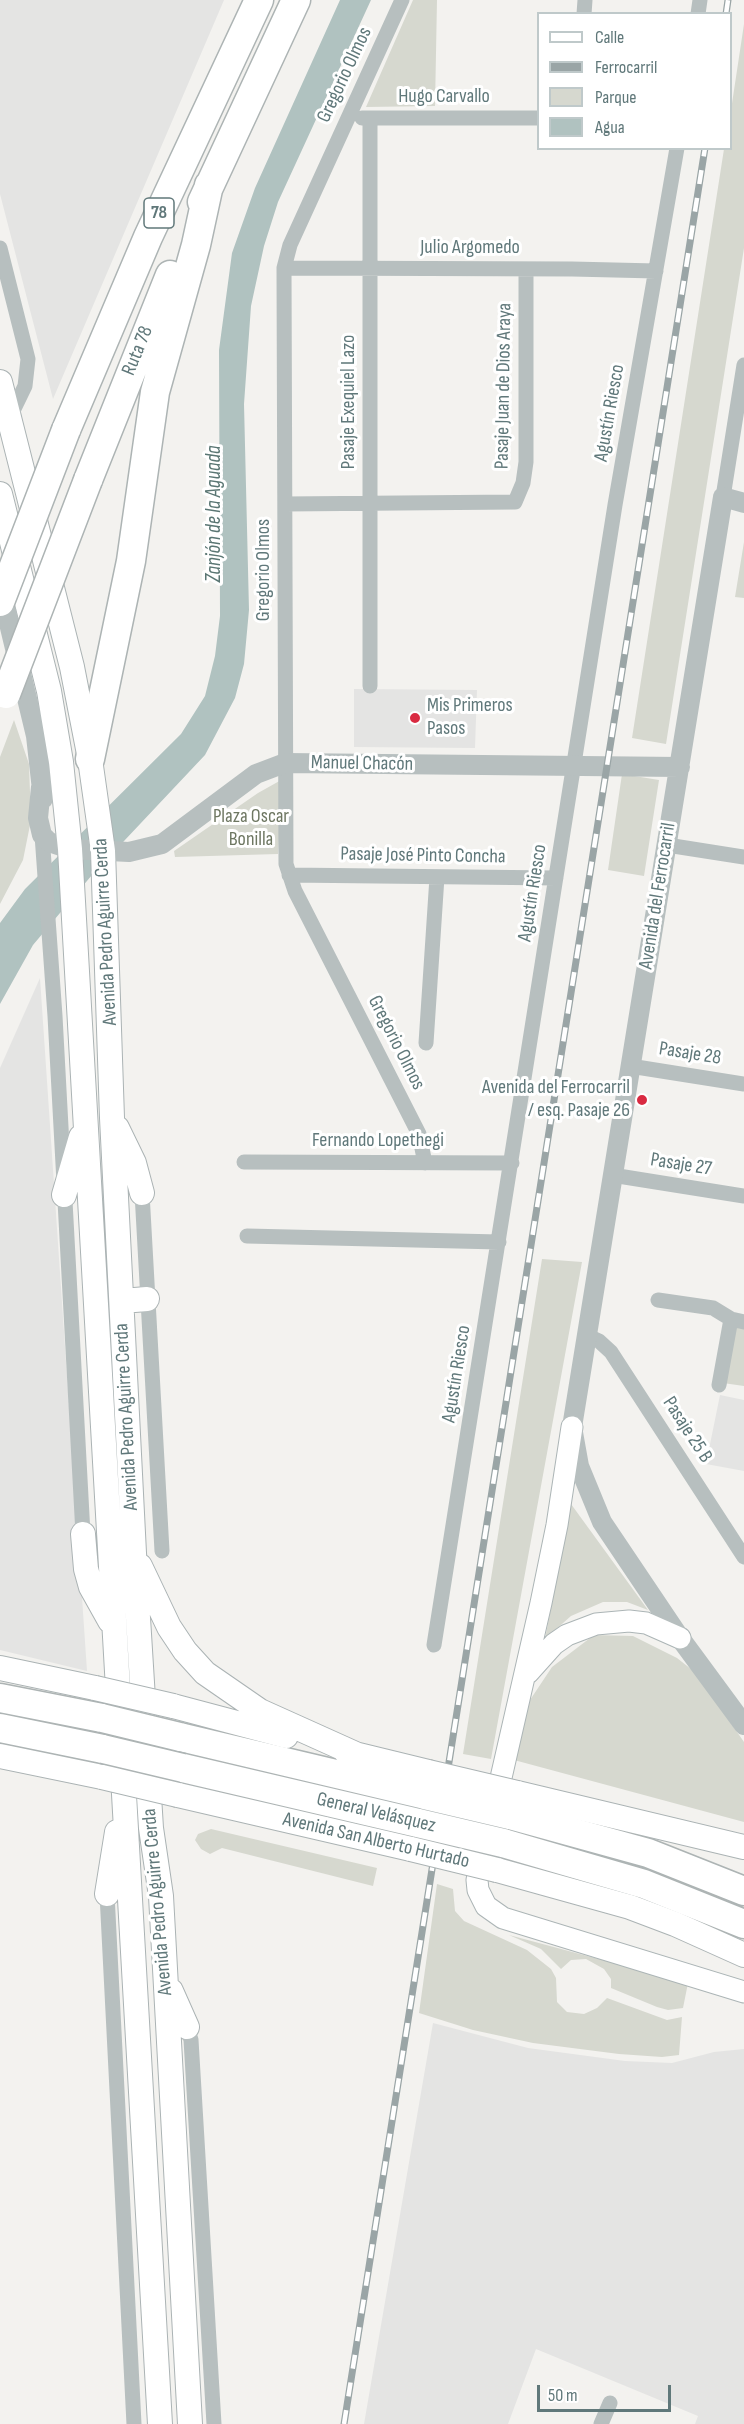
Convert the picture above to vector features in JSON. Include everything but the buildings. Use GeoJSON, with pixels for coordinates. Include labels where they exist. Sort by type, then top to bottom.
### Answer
{"type":"FeatureCollection","features":[{"type":"Feature","properties":{"kind":"highway","name":"Ruta 78"},"geometry":{"type":"LineString","coordinates":[[0,602],[66,430],[148,237],[259,0]]}},
{"type":"Feature","properties":{"kind":"highway","name":"Ruta 78"},"geometry":{"type":"LineString","coordinates":[[3,702],[145,335],[210,185],[296,0]]}},
{"type":"Feature","properties":{"kind":"highway"},"geometry":{"type":"LineString","coordinates":[[90,759],[130,561],[154,392],[196,245],[210,185]]}},
{"type":"Feature","properties":{"kind":"highway","name":"General Velásquez"},"geometry":{"type":"LineString","coordinates":[[0,1698],[102,1718],[180,1737],[426,1784],[514,1804],[744,1891]]}},
{"type":"Feature","properties":{"kind":"highway","name":"General Velásquez"},"geometry":{"type":"LineString","coordinates":[[0,1728],[103,1749],[181,1781],[500,1857],[644,1884],[744,1924]]}},
{"type":"Feature","properties":{"kind":"main road","name":"Avenida Pedro Aguirre Cerda"},"geometry":{"type":"LineString","coordinates":[[0,381],[4,425],[70,656],[90,759],[103,851],[112,1118],[134,1553],[151,1828],[161,1896],[187,2424]]}},
{"type":"Feature","properties":{"kind":"main road","name":"Avenida Pedro Aguirre Cerda"},"geometry":{"type":"LineString","coordinates":[[0,494],[49,691],[61,762],[55,840],[74,908],[160,2424]]}},
{"type":"Feature","properties":{"kind":"main road"},"geometry":{"type":"LineString","coordinates":[[112,1118],[134,1163],[141,1192]]}},
{"type":"Feature","properties":{"kind":"main road"},"geometry":{"type":"LineString","coordinates":[[64,1195],[86,1120]]}},
{"type":"Feature","properties":{"kind":"main road"},"geometry":{"type":"LineString","coordinates":[[122,1301],[147,1299]]}},
{"type":"Feature","properties":{"kind":"main road"},"geometry":{"type":"LineString","coordinates":[[572,1427],[557,1525],[525,1678],[479,1871],[478,1890],[486,1906],[513,1923],[635,1957],[744,1992]]}},
{"type":"Feature","properties":{"kind":"main road"},"geometry":{"type":"LineString","coordinates":[[83,1534],[86,1569],[91,1587],[113,1626]]}},
{"type":"Feature","properties":{"kind":"main road"},"geometry":{"type":"LineString","coordinates":[[134,1553],[172,1633],[205,1673],[260,1711],[426,1784]]}},
{"type":"Feature","properties":{"kind":"main road"},"geometry":{"type":"LineString","coordinates":[[525,1678],[543,1654],[554,1644],[567,1635],[596,1624],[612,1621],[646,1623],[680,1638]]}},
{"type":"Feature","properties":{"kind":"main road"},"geometry":{"type":"LineString","coordinates":[[0,1668],[173,1706],[360,1756]]}},
{"type":"Feature","properties":{"kind":"main road"},"geometry":{"type":"LineString","coordinates":[[0,1755],[102,1777],[181,1781]]}},
{"type":"Feature","properties":{"kind":"main road"},"geometry":{"type":"LineString","coordinates":[[107,1894],[110,1865],[124,1803]]}},
{"type":"Feature","properties":{"kind":"main road"},"geometry":{"type":"LineString","coordinates":[[514,1804],[744,1847]]}},
{"type":"Feature","properties":{"kind":"main road"},"geometry":{"type":"LineString","coordinates":[[500,1857],[675,1924],[744,1955]]}},
{"type":"Feature","properties":{"kind":"main road"},"geometry":{"type":"LineString","coordinates":[[166,1984],[181,2009],[187,2027]]}},
{"type":"Feature","properties":{"kind":"street","name":"Gregorio Olmos"},"geometry":{"type":"LineString","coordinates":[[402,0],[290,245],[284,268],[286,864],[289,875],[419,1134],[425,1163]]}},
{"type":"Feature","properties":{"kind":"street","name":"Hugo Carvallo"},"geometry":{"type":"LineString","coordinates":[[348,118],[537,118]]}},
{"type":"Feature","properties":{"kind":"street","name":"Pasaje Exequiel Lazo"},"geometry":{"type":"LineString","coordinates":[[370,118],[370,686]]}},
{"type":"Feature","properties":{"kind":"street","name":"Agustín Riesco"},"geometry":{"type":"LineString","coordinates":[[434,1645],[615,505],[677,150]]}},
{"type":"Feature","properties":{"kind":"street"},"geometry":{"type":"LineString","coordinates":[[0,248],[28,359],[25,386],[4,425]]}},
{"type":"Feature","properties":{"kind":"street","name":"Julio Argomedo"},"geometry":{"type":"LineString","coordinates":[[284,268],[656,272]]}},
{"type":"Feature","properties":{"kind":"street","name":"Pasaje Juan de Dios Araya"},"geometry":{"type":"LineString","coordinates":[[370,503],[515,502],[523,483],[526,462],[526,269]]}},
{"type":"Feature","properties":{"kind":"street","name":"Avenida del Ferrocarril"},"geometry":{"type":"LineString","coordinates":[[572,1427],[742,393],[744,365]]}},
{"type":"Feature","properties":{"kind":"street"},"geometry":{"type":"LineString","coordinates":[[723,498],[744,503]]}},
{"type":"Feature","properties":{"kind":"street"},"geometry":{"type":"LineString","coordinates":[[285,504],[370,503]]}},
{"type":"Feature","properties":{"kind":"street"},"geometry":{"type":"LineString","coordinates":[[0,588],[36,736],[41,787],[55,840]]}},
{"type":"Feature","properties":{"kind":"street","name":"Manuel Chacón"},"geometry":{"type":"LineString","coordinates":[[55,840],[103,851],[129,852],[162,844],[256,774],[285,763],[680,767]]}},
{"type":"Feature","properties":{"kind":"street","name":"Avenida Pedro Aguirre Cerda"},"geometry":{"type":"LineString","coordinates":[[55,840],[50,944],[83,1534]]}},
{"type":"Feature","properties":{"kind":"street"},"geometry":{"type":"LineString","coordinates":[[667,845],[744,857]]}},
{"type":"Feature","properties":{"kind":"street","name":"Pasaje José Pinto Concha"},"geometry":{"type":"LineString","coordinates":[[289,875],[556,878]]}},
{"type":"Feature","properties":{"kind":"street"},"geometry":{"type":"LineString","coordinates":[[426,1043],[437,877]]}},
{"type":"Feature","properties":{"kind":"street","name":"Pasaje 28"},"geometry":{"type":"LineString","coordinates":[[630,1066],[744,1084]]}},
{"type":"Feature","properties":{"kind":"street","name":"Fernando Lopethegi"},"geometry":{"type":"LineString","coordinates":[[244,1162],[512,1163]]}},
{"type":"Feature","properties":{"kind":"street","name":"Pasaje 27"},"geometry":{"type":"LineString","coordinates":[[612,1175],[744,1196]]}},
{"type":"Feature","properties":{"kind":"street","name":"Avenida Pedro Aguirre Cerda"},"geometry":{"type":"LineString","coordinates":[[141,1192],[162,1551]]}},
{"type":"Feature","properties":{"kind":"street"},"geometry":{"type":"LineString","coordinates":[[247,1236],[499,1242]]}},
{"type":"Feature","properties":{"kind":"street"},"geometry":{"type":"LineString","coordinates":[[658,1300],[713,1308],[737,1320],[719,1385]]}},
{"type":"Feature","properties":{"kind":"street","name":"Pasaje 25 B"},"geometry":{"type":"LineString","coordinates":[[586,1335],[599,1341],[611,1352],[744,1557]]}},
{"type":"Feature","properties":{"kind":"street"},"geometry":{"type":"LineString","coordinates":[[572,1427],[579,1466],[602,1522],[680,1638],[744,1725]]}},
{"type":"Feature","properties":{"kind":"street"},"geometry":{"type":"LineString","coordinates":[[107,1894],[134,2424]]}},
{"type":"Feature","properties":{"kind":"street"},"geometry":{"type":"LineString","coordinates":[[187,2027],[191,2040],[214,2424]]}},
{"type":"Feature","properties":{"kind":"street"},"geometry":{"type":"LineString","coordinates":[[601,2424],[610,2403]]}},
{"type":"Feature","properties":{"kind":"shaded area"},"geometry":{"type":"Polygon","coordinates":[[[0,0],[224,0],[53,399],[0,194],[0,0]]]}},
{"type":"Feature","properties":{"kind":"shaded area","name":"Mis Primeros Pasos"},"geometry":{"type":"Polygon","coordinates":[[[354,689],[477,690],[475,748],[354,747],[354,689]]]}},
{"type":"Feature","properties":{"kind":"shaded area"},"geometry":{"type":"Polygon","coordinates":[[[40,978],[87,1671],[0,1650],[0,1068],[40,978]]]}},
{"type":"Feature","properties":{"kind":"shaded area"},"geometry":{"type":"Polygon","coordinates":[[[720,1395],[744,1400],[744,1471],[706,1464],[720,1395]]]}},
{"type":"Feature","properties":{"kind":"shaded area"},"geometry":{"type":"Polygon","coordinates":[[[433,2023],[528,2048],[625,2061],[672,2063],[714,2052],[744,2049],[744,2424],[695,2424],[698,2416],[536,2349],[508,2424],[364,2424],[433,2023]]]}},
{"type":"Feature","properties":{"kind":"green space"},"geometry":{"type":"Polygon","coordinates":[[[413,0],[437,0],[435,106],[366,107],[413,0]]]}},
{"type":"Feature","properties":{"kind":"green space"},"geometry":{"type":"Polygon","coordinates":[[[744,24],[744,248],[666,744],[632,738],[724,150],[732,150],[732,103],[744,24]]]}},
{"type":"Feature","properties":{"kind":"green space"},"geometry":{"type":"Polygon","coordinates":[[[744,542],[744,598],[735,597],[744,542]]]}},
{"type":"Feature","properties":{"kind":"green space"},"geometry":{"type":"Polygon","coordinates":[[[14,720],[29,764],[31,820],[23,860],[0,904],[0,757],[14,720]]]}},
{"type":"Feature","properties":{"kind":"green space"},"geometry":{"type":"Polygon","coordinates":[[[622,774],[659,780],[644,876],[608,870],[622,774]]]}},
{"type":"Feature","properties":{"kind":"green space","name":"Plaza Oscar Bonilla"},"geometry":{"type":"Polygon","coordinates":[[[283,779],[278,854],[175,857],[174,851],[258,793],[283,779]]]}},
{"type":"Feature","properties":{"kind":"green space"},"geometry":{"type":"Polygon","coordinates":[[[542,1259],[582,1262],[491,1759],[463,1754],[542,1259]]]}},
{"type":"Feature","properties":{"kind":"green space"},"geometry":{"type":"Polygon","coordinates":[[[733,1324],[744,1326],[744,1386],[723,1383],[733,1324]]]}},
{"type":"Feature","properties":{"kind":"green space"},"geometry":{"type":"Polygon","coordinates":[[[571,1504],[648,1610],[627,1602],[603,1602],[571,1616],[545,1639],[571,1504]]]}},
{"type":"Feature","properties":{"kind":"green space"},"geometry":{"type":"Polygon","coordinates":[[[594,1635],[633,1636],[677,1658],[696,1673],[744,1742],[744,1822],[514,1760],[530,1700],[552,1667],[594,1635]]]}},
{"type":"Feature","properties":{"kind":"green space"},"geometry":{"type":"Polygon","coordinates":[[[211,1829],[377,1868],[373,1886],[222,1848],[210,1854],[201,1849],[195,1840],[198,1834],[211,1829]]]}},
{"type":"Feature","properties":{"kind":"green space"},"geometry":{"type":"Polygon","coordinates":[[[437,1884],[453,1889],[455,1911],[464,1921],[527,1950],[551,1969],[556,1978],[557,2002],[567,2012],[584,2014],[597,2008],[607,1998],[667,2020],[682,2017],[679,2055],[662,2057],[619,2054],[533,2043],[473,2030],[419,2013],[437,1884]]]}},
{"type":"Feature","properties":{"kind":"green space"},"geometry":{"type":"Polygon","coordinates":[[[509,1935],[688,1983],[683,2008],[668,2010],[657,2007],[611,1988],[611,1979],[604,1969],[586,1959],[571,1960],[561,1969],[541,1949],[509,1935]]]}},
{"type":"Feature","properties":{"kind":"water"},"geometry":{"type":"Polygon","coordinates":[[[340,0],[371,0],[278,202],[264,246],[251,306],[244,404],[249,610],[244,664],[235,698],[205,755],[92,875],[33,945],[0,1004],[0,923],[25,889],[181,734],[205,696],[215,656],[220,616],[219,350],[232,253],[255,188],[340,0]]]}},
{"type":"Feature","properties":{"kind":"railway"},"geometry":{"type":"LineString","coordinates":[[726,12],[728,0]]}},
{"type":"Feature","properties":{"kind":"railway"},"geometry":{"type":"LineString","coordinates":[[344,2424],[705,150]]}},
{"type":"Feature","properties":{"kind":"place","name":"Mis Primeros Pasos"},"geometry":{"type":"Point","coordinates":[415,718]}},
{"type":"Feature","properties":{"kind":"place","name":"Avenida del Ferrocarril / esq. Pasaje 26"},"geometry":{"type":"Point","coordinates":[642,1100]}},
{"type":"Feature","properties":{"kind":"water label","name":"Zanjón de la Aguada"},"geometry":{"type":"Point","coordinates":[215,514]}}]}
